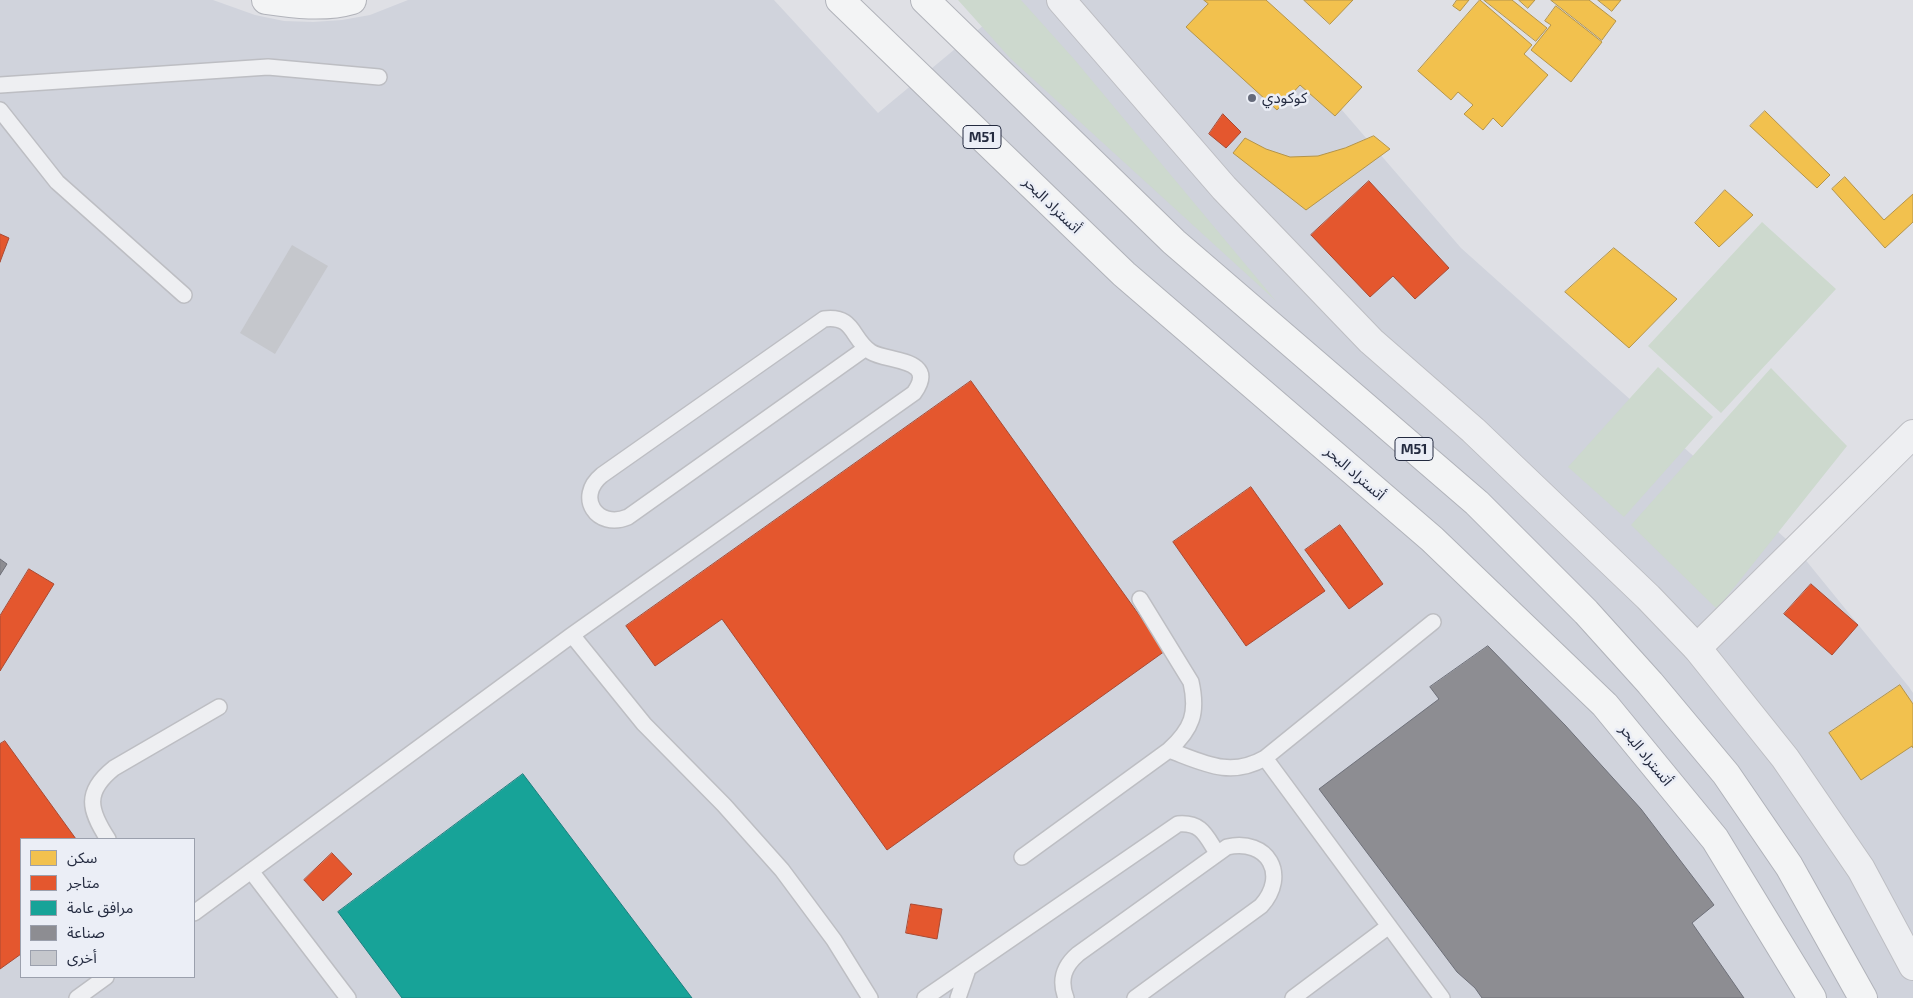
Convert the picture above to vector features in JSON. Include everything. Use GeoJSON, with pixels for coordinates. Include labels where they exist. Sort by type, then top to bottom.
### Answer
{"type":"FeatureCollection","features":[{"type":"Feature","properties":{"kind":"highway"},"geometry":{"type":"LineString","coordinates":[[266,0],[303,4],[343,3],[352,0]]}},
{"type":"Feature","properties":{"kind":"highway","name":"أتستراد البحر"},"geometry":{"type":"LineString","coordinates":[[840,0],[1124,274],[1432,539],[1606,705],[1715,839],[1812,998]]}},
{"type":"Feature","properties":{"kind":"highway","name":"M51"},"geometry":{"type":"LineString","coordinates":[[924,0],[1174,242],[1477,502],[1586,612],[1650,683],[1726,774],[1789,866],[1863,998]]}},
{"type":"Feature","properties":{"kind":"street"},"geometry":{"type":"LineString","coordinates":[[1061,0],[1224,188],[1371,341],[1473,430],[1648,597],[1696,648],[1785,758],[1861,869],[1913,966]]}},
{"type":"Feature","properties":{"kind":"street"},"geometry":{"type":"LineString","coordinates":[[1696,648],[1913,434]]}},
{"type":"Feature","properties":{"kind":"lane"},"geometry":{"type":"LineString","coordinates":[[0,85],[268,67],[379,77]]}},
{"type":"Feature","properties":{"kind":"lane"},"geometry":{"type":"LineString","coordinates":[[0,110],[57,182],[184,295]]}},
{"type":"Feature","properties":{"kind":"lane"},"geometry":{"type":"LineString","coordinates":[[195,912],[572,636],[914,394],[921,378],[918,371],[904,361],[880,356],[866,348],[848,324],[841,319],[824,319],[817,322],[602,475],[590,488],[591,506],[596,513],[611,521],[628,517],[866,348]]}},
{"type":"Feature","properties":{"kind":"lane"},"geometry":{"type":"LineString","coordinates":[[1022,857],[1169,750],[1182,739],[1190,726],[1194,712],[1195,697],[1191,682],[1140,600]]}},
{"type":"Feature","properties":{"kind":"lane"},"geometry":{"type":"LineString","coordinates":[[1169,750],[1208,764],[1231,768],[1243,767],[1265,758],[1433,622]]}},
{"type":"Feature","properties":{"kind":"lane"},"geometry":{"type":"LineString","coordinates":[[572,636],[639,717],[736,817],[782,870],[834,940],[870,998]]}},
{"type":"Feature","properties":{"kind":"lane"},"geometry":{"type":"LineString","coordinates":[[107,838],[99,825],[93,810],[93,793],[101,778],[114,768],[219,707]]}},
{"type":"Feature","properties":{"kind":"lane"},"geometry":{"type":"LineString","coordinates":[[1265,758],[1442,998]]}},
{"type":"Feature","properties":{"kind":"lane"},"geometry":{"type":"LineString","coordinates":[[926,998],[1178,824],[1194,825],[1200,829],[1217,853]]}},
{"type":"Feature","properties":{"kind":"lane"},"geometry":{"type":"LineString","coordinates":[[1066,998],[1062,985],[1063,973],[1069,962],[1227,847],[1239,844],[1251,846],[1262,852],[1270,862],[1274,873],[1274,886],[1269,897],[1261,906],[1135,998]]}},
{"type":"Feature","properties":{"kind":"lane"},"geometry":{"type":"LineString","coordinates":[[251,871],[348,998]]}},
{"type":"Feature","properties":{"kind":"lane"},"geometry":{"type":"LineString","coordinates":[[1293,998],[1389,926]]}},
{"type":"Feature","properties":{"kind":"lane"},"geometry":{"type":"LineString","coordinates":[[958,998],[968,969]]}},
{"type":"Feature","properties":{"kind":"lane"},"geometry":{"type":"LineString","coordinates":[[77,998],[105,978]]}},
{"type":"Feature","properties":{"kind":"shaded area"},"geometry":{"type":"Polygon","coordinates":[[[0,0],[213,0],[255,15],[284,21],[313,22],[342,20],[370,15],[408,0],[774,0],[878,113],[1014,0],[1247,0],[1461,248],[1795,547],[1909,687],[1913,693],[1913,998],[0,998],[0,0]]]}},
{"type":"Feature","properties":{"kind":"shaded area"},"geometry":{"type":"Polygon","coordinates":[[[958,0],[1021,0],[1074,59],[1276,301],[1010,58],[958,0]]]}},
{"type":"Feature","properties":{"kind":"shaded area"},"geometry":{"type":"Polygon","coordinates":[[[1762,222],[1836,289],[1721,413],[1648,346],[1762,222]]]}},
{"type":"Feature","properties":{"kind":"shaded area"},"geometry":{"type":"Polygon","coordinates":[[[1658,367],[1713,417],[1624,517],[1568,467],[1658,367]]]}},
{"type":"Feature","properties":{"kind":"shaded area"},"geometry":{"type":"Polygon","coordinates":[[[1771,368],[1847,446],[1717,609],[1631,525],[1771,368]]]}},
{"type":"Feature","properties":{"kind":"building: سكن"},"geometry":{"type":"Polygon","coordinates":[[[1204,0],[1266,0],[1362,87],[1335,116],[1300,85],[1277,110],[1186,27],[1208,4],[1204,0]]]}},
{"type":"Feature","properties":{"kind":"building: سكن"},"geometry":{"type":"Polygon","coordinates":[[[1304,0],[1353,0],[1330,24],[1304,0]]]}},
{"type":"Feature","properties":{"kind":"building: سكن"},"geometry":{"type":"Polygon","coordinates":[[[1457,0],[1469,0],[1460,11],[1453,6],[1457,0]]]}},
{"type":"Feature","properties":{"kind":"building: سكن"},"geometry":{"type":"Polygon","coordinates":[[[1480,0],[1532,45],[1524,54],[1548,75],[1502,127],[1493,118],[1483,130],[1464,114],[1473,105],[1458,92],[1451,100],[1418,71],[1480,0]]]}},
{"type":"Feature","properties":{"kind":"building: سكن"},"geometry":{"type":"Polygon","coordinates":[[[1484,0],[1512,0],[1547,28],[1536,41],[1484,0]]]}},
{"type":"Feature","properties":{"kind":"building: سكن"},"geometry":{"type":"Polygon","coordinates":[[[1519,0],[1535,0],[1528,8],[1519,0]]]}},
{"type":"Feature","properties":{"kind":"building: سكن"},"geometry":{"type":"Polygon","coordinates":[[[1551,0],[1589,0],[1616,21],[1602,40],[1551,0]]]}},
{"type":"Feature","properties":{"kind":"building: سكن"},"geometry":{"type":"Polygon","coordinates":[[[1598,0],[1621,0],[1612,11],[1598,0]]]}},
{"type":"Feature","properties":{"kind":"building: سكن"},"geometry":{"type":"Polygon","coordinates":[[[1556,6],[1602,42],[1571,82],[1531,50],[1551,25],[1545,21],[1556,6]]]}},
{"type":"Feature","properties":{"kind":"building: سكن"},"geometry":{"type":"Polygon","coordinates":[[[1765,111],[1830,175],[1817,188],[1750,126],[1765,111]]]}},
{"type":"Feature","properties":{"kind":"building: سكن"},"geometry":{"type":"Polygon","coordinates":[[[1374,136],[1390,149],[1306,210],[1233,153],[1245,138],[1266,149],[1290,157],[1318,156],[1345,148],[1374,136]]]}},
{"type":"Feature","properties":{"kind":"building: سكن"},"geometry":{"type":"Polygon","coordinates":[[[1845,177],[1884,220],[1913,194],[1913,222],[1885,248],[1832,189],[1845,177]]]}},
{"type":"Feature","properties":{"kind":"building: سكن"},"geometry":{"type":"Polygon","coordinates":[[[1725,190],[1753,215],[1719,247],[1695,223],[1725,190]]]}},
{"type":"Feature","properties":{"kind":"building: سكن"},"geometry":{"type":"Polygon","coordinates":[[[1614,248],[1677,299],[1629,348],[1565,292],[1614,248]]]}},
{"type":"Feature","properties":{"kind":"building: سكن"},"geometry":{"type":"Polygon","coordinates":[[[1900,685],[1913,704],[1913,748],[1912,746],[1861,780],[1829,733],[1900,685]]]}},
{"type":"Feature","properties":{"kind":"building: متاجر"},"geometry":{"type":"Polygon","coordinates":[[[1223,114],[1241,132],[1226,148],[1209,134],[1223,114]]]}},
{"type":"Feature","properties":{"kind":"building: متاجر"},"geometry":{"type":"Polygon","coordinates":[[[1369,181],[1449,268],[1415,299],[1393,276],[1370,297],[1311,235],[1369,181]]]}},
{"type":"Feature","properties":{"kind":"building: متاجر"},"geometry":{"type":"Polygon","coordinates":[[[0,234],[9,238],[0,262],[0,234]]]}},
{"type":"Feature","properties":{"kind":"building: متاجر"},"geometry":{"type":"Polygon","coordinates":[[[971,381],[1165,651],[887,850],[722,619],[655,666],[626,626],[971,381]]]}},
{"type":"Feature","properties":{"kind":"building: متاجر"},"geometry":{"type":"Polygon","coordinates":[[[1251,487],[1325,591],[1246,646],[1173,542],[1251,487]]]}},
{"type":"Feature","properties":{"kind":"building: متاجر"},"geometry":{"type":"Polygon","coordinates":[[[1340,525],[1383,584],[1349,609],[1305,550],[1340,525]]]}},
{"type":"Feature","properties":{"kind":"building: متاجر"},"geometry":{"type":"Polygon","coordinates":[[[29,569],[54,584],[0,671],[0,616],[29,569]]]}},
{"type":"Feature","properties":{"kind":"building: متاجر"},"geometry":{"type":"Polygon","coordinates":[[[1811,584],[1858,625],[1832,655],[1784,614],[1811,584]]]}},
{"type":"Feature","properties":{"kind":"building: متاجر"},"geometry":{"type":"Polygon","coordinates":[[[5,741],[75,838],[20,838],[20,955],[0,969],[0,744],[5,741]]]}},
{"type":"Feature","properties":{"kind":"building: متاجر"},"geometry":{"type":"Polygon","coordinates":[[[332,853],[352,874],[323,901],[304,880],[332,853]]]}},
{"type":"Feature","properties":{"kind":"building: متاجر"},"geometry":{"type":"Polygon","coordinates":[[[911,904],[942,909],[937,939],[906,933],[911,904]]]}},
{"type":"Feature","properties":{"kind":"building: مرافق عامة"},"geometry":{"type":"Polygon","coordinates":[[[523,774],[692,998],[402,998],[338,912],[523,774]]]}},
{"type":"Feature","properties":{"kind":"building: صناعة"},"geometry":{"type":"Polygon","coordinates":[[[0,559],[7,564],[0,575],[0,559]]]}},
{"type":"Feature","properties":{"kind":"building: صناعة"},"geometry":{"type":"Polygon","coordinates":[[[1488,646],[1565,725],[1641,809],[1714,905],[1692,923],[1744,998],[1482,998],[1475,988],[1457,972],[1319,789],[1439,699],[1430,687],[1488,646]]]}},
{"type":"Feature","properties":{"kind":"building: أخرى"},"geometry":{"type":"Polygon","coordinates":[[[292,245],[328,266],[275,354],[240,333],[292,245]]]}},
{"type":"Feature","properties":{"kind":"place","name":"كوكودي"},"geometry":{"type":"Point","coordinates":[1252,98]}}]}
